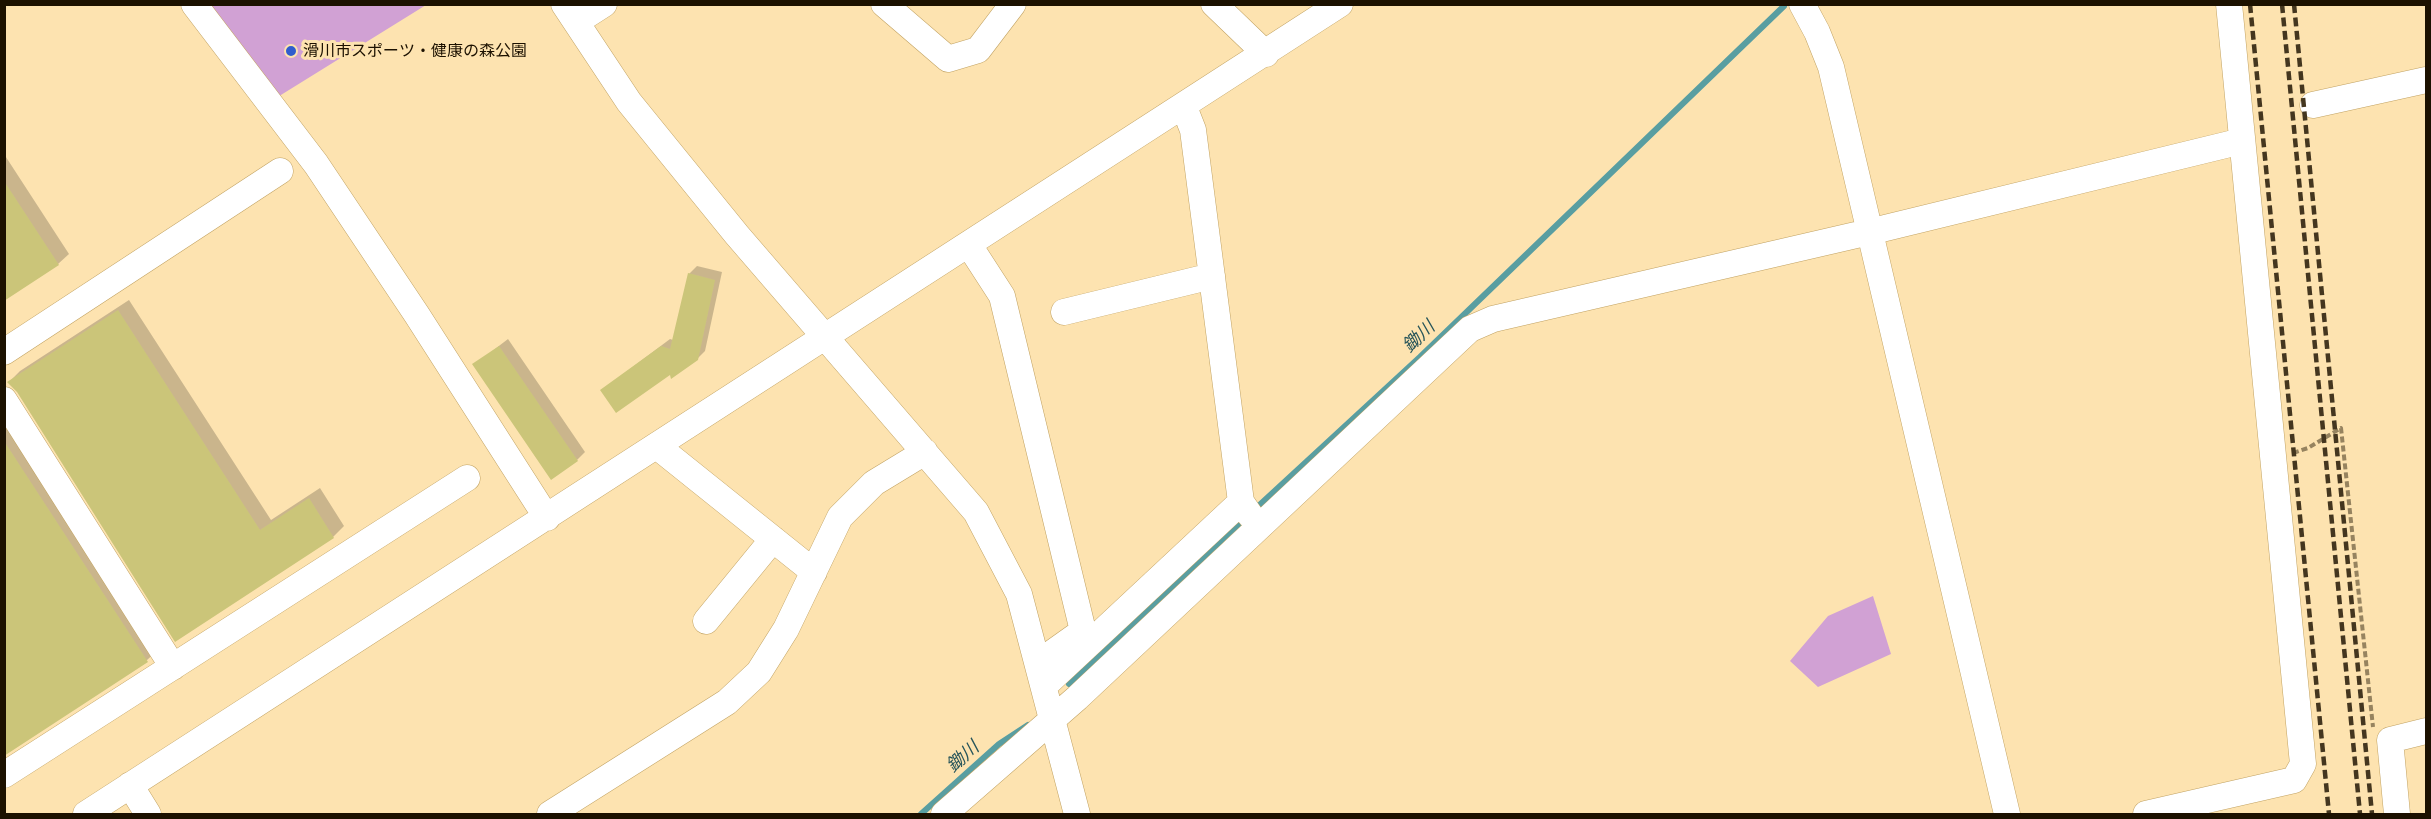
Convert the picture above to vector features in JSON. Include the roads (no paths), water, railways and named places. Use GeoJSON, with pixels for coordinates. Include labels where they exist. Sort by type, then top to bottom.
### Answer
{"type":"FeatureCollection","features":[{"type":"Feature","properties":{"kind":"street"},"geometry":{"type":"LineString","coordinates":[[194,4],[316,164],[417,315],[547,518]]}},
{"type":"Feature","properties":{"kind":"street"},"geometry":{"type":"LineString","coordinates":[[604,4],[570,13],[629,102],[825,339],[976,512],[1019,594],[1077,814]]}},
{"type":"Feature","properties":{"kind":"street"},"geometry":{"type":"LineString","coordinates":[[884,4],[948,59],[978,50],[1013,4]]}},
{"type":"Feature","properties":{"kind":"street"},"geometry":{"type":"LineString","coordinates":[[1214,4],[1266,54]]}},
{"type":"Feature","properties":{"kind":"street"},"geometry":{"type":"LineString","coordinates":[[86,814],[658,447],[1340,4]]}},
{"type":"Feature","properties":{"kind":"street"},"geometry":{"type":"LineString","coordinates":[[1802,4],[1817,32],[1831,67],[2007,814]]}},
{"type":"Feature","properties":{"kind":"street"},"geometry":{"type":"LineString","coordinates":[[2146,814],[2294,780],[2303,764],[2229,4]]}},
{"type":"Feature","properties":{"kind":"street"},"geometry":{"type":"LineString","coordinates":[[2313,105],[2427,80]]}},
{"type":"Feature","properties":{"kind":"street"},"geometry":{"type":"LineString","coordinates":[[1184,107],[1193,130],[1212,276],[1250,515]]}},
{"type":"Feature","properties":{"kind":"street"},"geometry":{"type":"LineString","coordinates":[[1041,674],[1250,515],[1470,329],[1493,318],[1869,232],[2242,141]]}},
{"type":"Feature","properties":{"kind":"street"},"geometry":{"type":"LineString","coordinates":[[4,352],[280,171]]}},
{"type":"Feature","properties":{"kind":"street"},"geometry":{"type":"LineString","coordinates":[[969,246],[1002,296],[1083,631],[1041,674]]}},
{"type":"Feature","properties":{"kind":"street"},"geometry":{"type":"LineString","coordinates":[[1064,312],[1212,276]]}},
{"type":"Feature","properties":{"kind":"street"},"geometry":{"type":"LineString","coordinates":[[4,400],[173,667]]}},
{"type":"Feature","properties":{"kind":"street"},"geometry":{"type":"LineString","coordinates":[[658,447],[814,572]]}},
{"type":"Feature","properties":{"kind":"street"},"geometry":{"type":"LineString","coordinates":[[550,814],[727,702],[759,672],[786,629],[840,517],[874,483],[926,452]]}},
{"type":"Feature","properties":{"kind":"street"},"geometry":{"type":"LineString","coordinates":[[4,775],[467,478]]}},
{"type":"Feature","properties":{"kind":"street"},"geometry":{"type":"LineString","coordinates":[[945,814],[1077,698],[1250,515]]}},
{"type":"Feature","properties":{"kind":"street"},"geometry":{"type":"LineString","coordinates":[[706,621],[772,539]]}},
{"type":"Feature","properties":{"kind":"street"},"geometry":{"type":"LineString","coordinates":[[2397,814],[2390,740],[2427,731]]}},
{"type":"Feature","properties":{"kind":"street"},"geometry":{"type":"LineString","coordinates":[[130,785],[148,814]]}},
{"type":"Feature","properties":{"kind":"waterway","name":"鋤川"},"geometry":{"type":"LineString","coordinates":[[1253,511],[1420,357],[1784,6]]}},
{"type":"Feature","properties":{"kind":"waterway","name":"鋤川"},"geometry":{"type":"LineString","coordinates":[[1069,684],[1245,518]]}},
{"type":"Feature","properties":{"kind":"waterway","name":"鋤川"},"geometry":{"type":"LineString","coordinates":[[921,814],[999,744],[1028,725]]}},
{"type":"Feature","properties":{"kind":"railway"},"geometry":{"type":"LineString","coordinates":[[2250,4],[2329,814]]}},
{"type":"Feature","properties":{"kind":"railway"},"geometry":{"type":"LineString","coordinates":[[2282,4],[2360,814]]}},
{"type":"Feature","properties":{"kind":"railway"},"geometry":{"type":"LineString","coordinates":[[2294,4],[2372,814]]}},
{"type":"Feature","properties":{"kind":"place","name":"滑川市スポーツ・健康の森公園"},"geometry":{"type":"Point","coordinates":[291,51]}}]}
